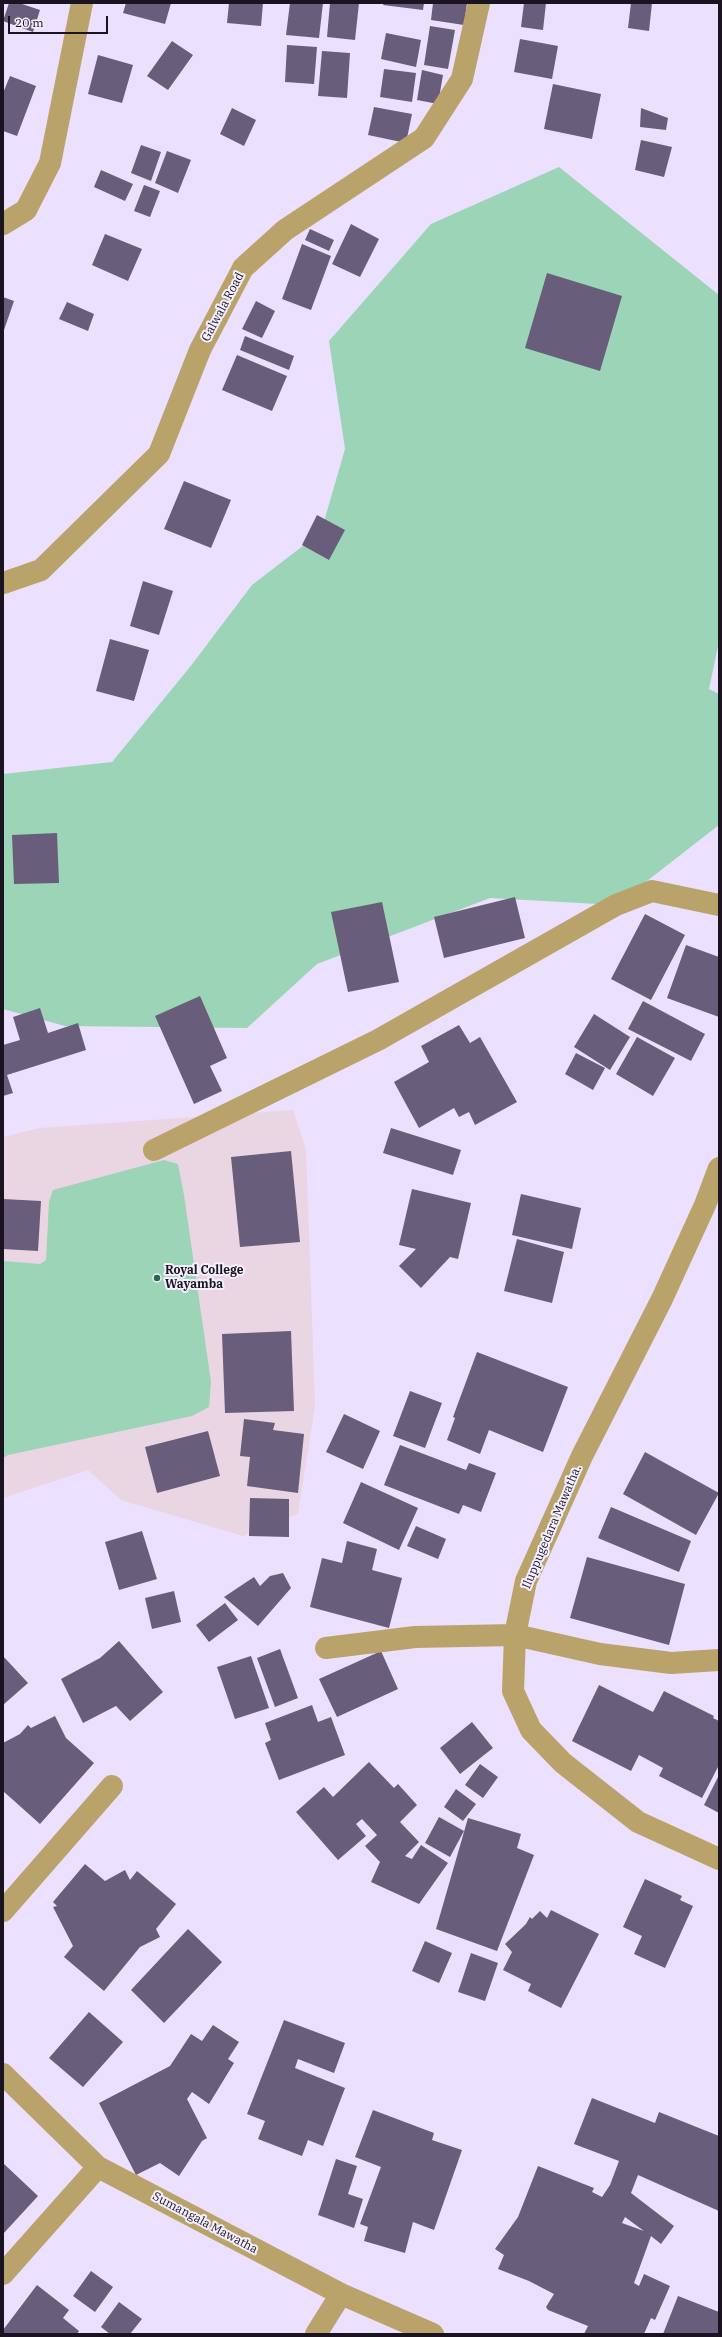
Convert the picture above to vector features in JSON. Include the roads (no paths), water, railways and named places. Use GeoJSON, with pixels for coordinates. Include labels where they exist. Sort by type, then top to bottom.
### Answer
{"type":"FeatureCollection","features":[{"type":"Feature","properties":{"kind":"street"},"geometry":{"type":"LineString","coordinates":[[3,224],[26,210],[50,163],[82,3]]}},
{"type":"Feature","properties":{"kind":"street","name":"Galwala Road"},"geometry":{"type":"LineString","coordinates":[[3,583],[41,570],[159,454],[200,350],[243,268],[285,230],[424,138],[462,79],[479,3]]}},
{"type":"Feature","properties":{"kind":"street"},"geometry":{"type":"LineString","coordinates":[[154,1150],[378,1040],[616,905],[652,891],[719,905]]}},
{"type":"Feature","properties":{"kind":"street","name":"Iluppugedara Mawatha."},"geometry":{"type":"LineString","coordinates":[[719,1168],[712,1206],[662,1299],[582,1456],[526,1581],[515,1635],[513,1691],[531,1730],[563,1763],[638,1822],[719,1859]]}},
{"type":"Feature","properties":{"kind":"street"},"geometry":{"type":"LineString","coordinates":[[326,1648],[415,1637],[515,1635],[600,1654],[672,1663],[719,1660]]}},
{"type":"Feature","properties":{"kind":"street"},"geometry":{"type":"LineString","coordinates":[[3,1911],[112,1786]]}},
{"type":"Feature","properties":{"kind":"street","name":"Sumangala Mawatha"},"geometry":{"type":"LineString","coordinates":[[3,2074],[98,2167],[341,2294],[432,2334]]}},
{"type":"Feature","properties":{"kind":"street"},"geometry":{"type":"LineString","coordinates":[[3,2274],[98,2167]]}},
{"type":"Feature","properties":{"kind":"street"},"geometry":{"type":"LineString","coordinates":[[316,2334],[341,2294]]}},
{"type":"Feature","properties":{"kind":"place","name":"Royal College Wayamba"},"geometry":{"type":"Point","coordinates":[157,1278]}}]}
